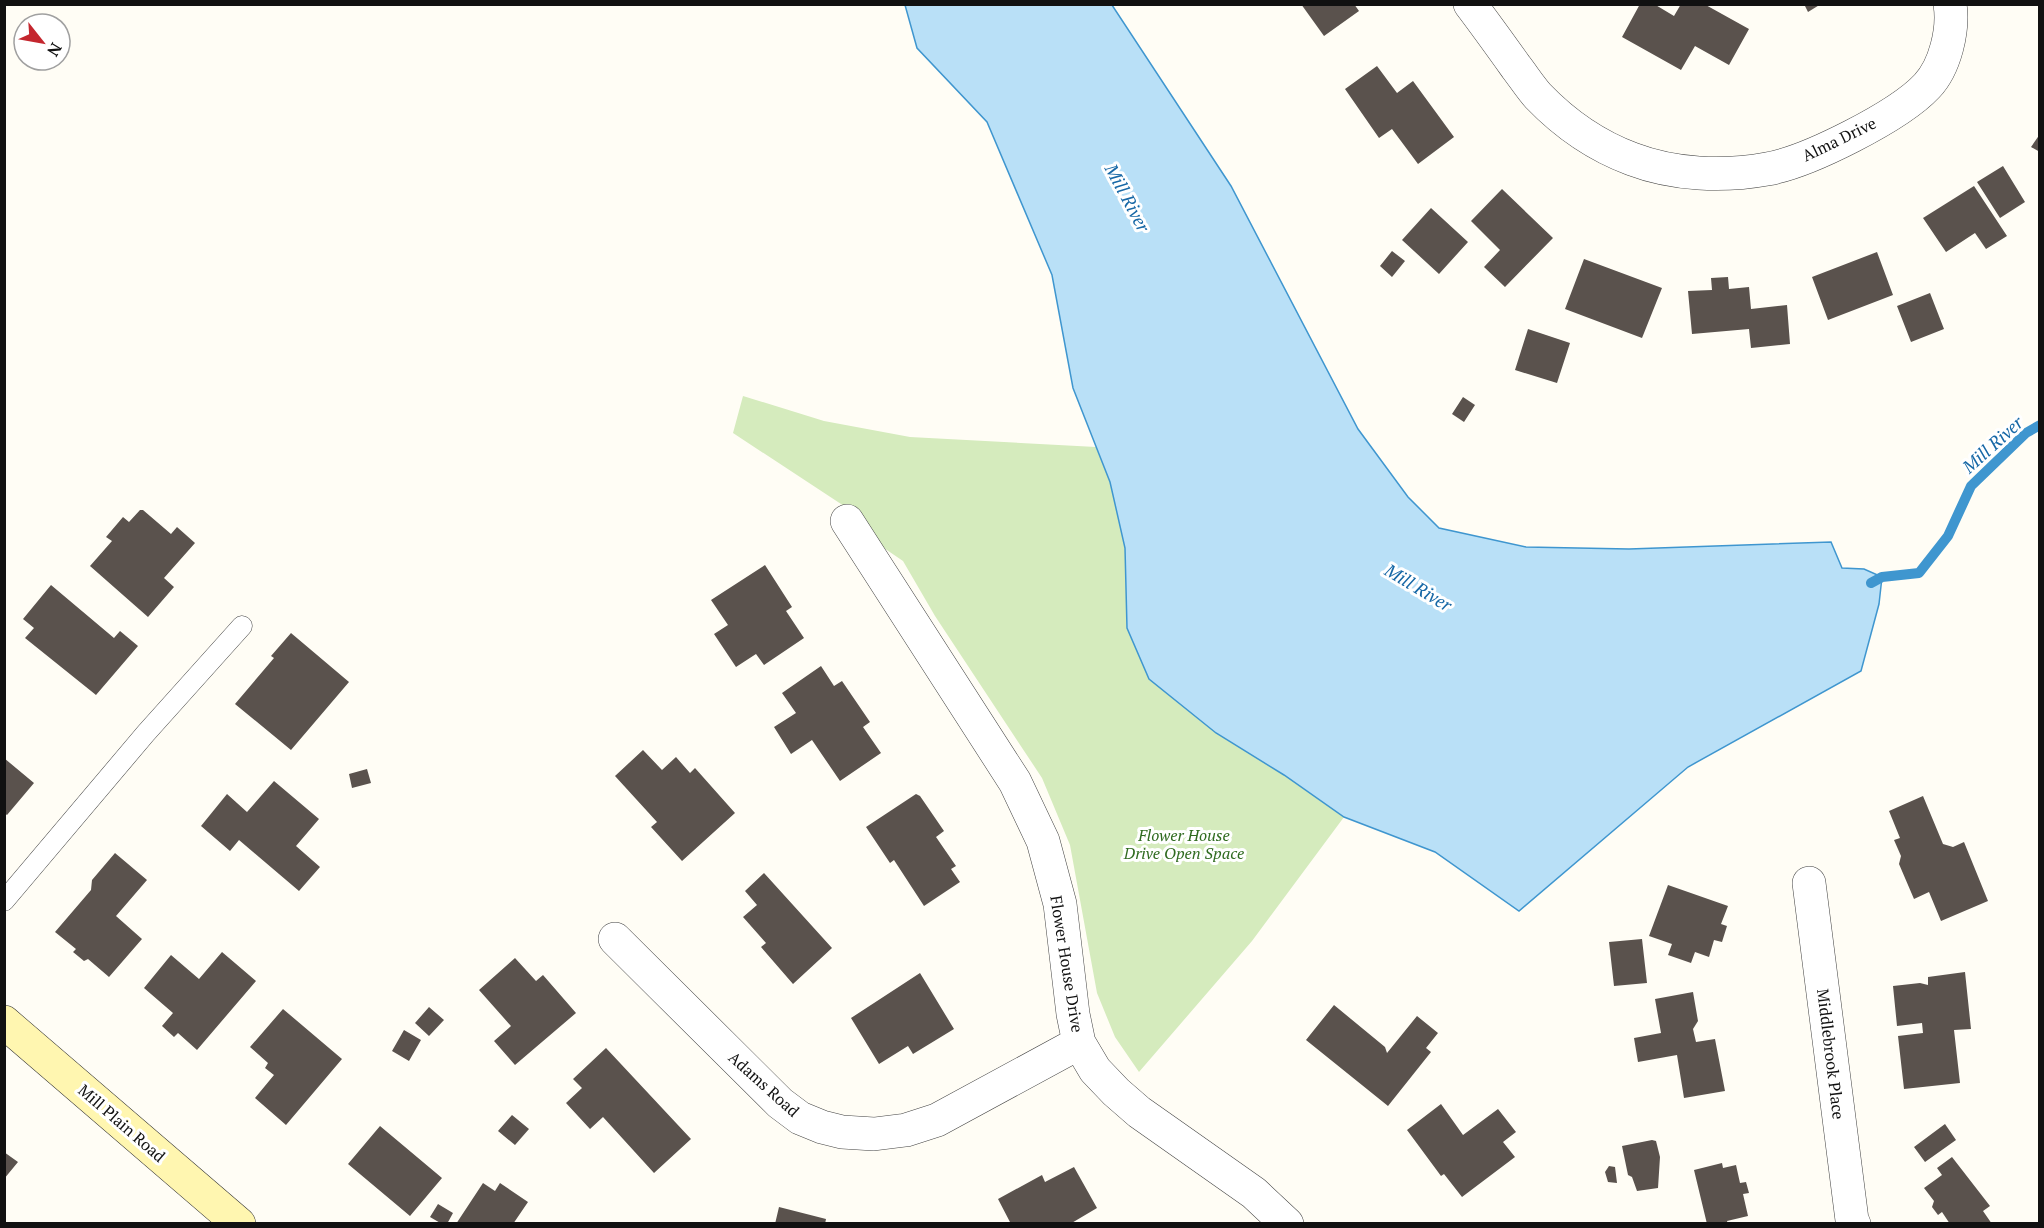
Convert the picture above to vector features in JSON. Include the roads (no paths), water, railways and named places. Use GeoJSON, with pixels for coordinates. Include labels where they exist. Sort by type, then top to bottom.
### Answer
{"type":"FeatureCollection","features":[{"type":"Feature","properties":{"kind":"main road","name":"Mill Plain Road"},"geometry":{"type":"LineString","coordinates":[[4,1022],[239,1224]]}},
{"type":"Feature","properties":{"kind":"street","name":"Alma Drive"},"geometry":{"type":"LineString","coordinates":[[1470,4],[1537,95],[1582,133],[1605,147],[1634,160],[1676,170],[1717,174],[1769,169],[1822,151],[1910,101],[1929,84],[1941,65],[1949,37],[1950,4]]}},
{"type":"Feature","properties":{"kind":"street","name":"Flower House Drive"},"geometry":{"type":"LineString","coordinates":[[847,521],[1015,782],[1043,841],[1060,904],[1073,1014],[1079,1043],[1095,1070],[1138,1112],[1254,1193],[1287,1224]]}},
{"type":"Feature","properties":{"kind":"street","name":"Middlebrook Place"},"geometry":{"type":"LineString","coordinates":[[1809,883],[1854,1224]]}},
{"type":"Feature","properties":{"kind":"street","name":"Adams Road"},"geometry":{"type":"LineString","coordinates":[[615,939],[780,1103],[800,1118],[842,1132],[874,1134],[906,1130],[937,1120],[1079,1043]]}},
{"type":"Feature","properties":{"kind":"lane"},"geometry":{"type":"LineString","coordinates":[[4,901],[146,734],[242,626]]}},
{"type":"Feature","properties":{"kind":"water"},"geometry":{"type":"Polygon","coordinates":[[[905,5],[1112,5],[1231,186],[1358,429],[1408,497],[1439,528],[1526,547],[1629,549],[1831,542],[1842,568],[1864,569],[1882,577],[1879,604],[1861,671],[1688,767],[1519,911],[1435,852],[1344,817],[1284,775],[1216,733],[1149,679],[1127,628],[1125,548],[1110,482],[1073,388],[1052,275],[987,122],[917,48],[905,5]]]}},
{"type":"Feature","properties":{"kind":"waterway","name":"Mill River"},"geometry":{"type":"LineString","coordinates":[[1871,583],[1882,577],[1919,573],[1948,536],[1971,486],[2026,433],[2040,425]]}},
{"type":"Feature","properties":{"kind":"park label","name":"Flower House Drive Open Space"},"geometry":{"type":"Point","coordinates":[1184,844]}}]}
